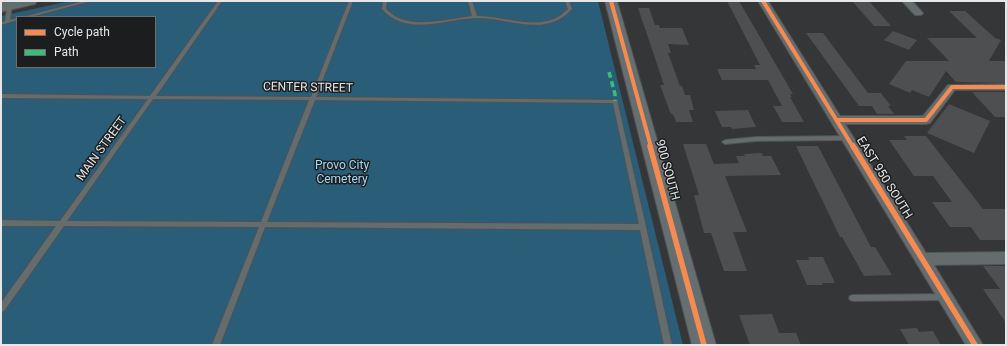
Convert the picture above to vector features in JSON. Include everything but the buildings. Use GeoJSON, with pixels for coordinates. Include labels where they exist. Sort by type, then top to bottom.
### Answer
{"type":"FeatureCollection","features":[{"type":"Feature","properties":{"kind":"main road"},"geometry":{"type":"LineString","coordinates":[[6,6],[30,1]]}},
{"type":"Feature","properties":{"kind":"street","name":"900 SOUTH"},"geometry":{"type":"LineString","coordinates":[[611,1],[704,345]]}},
{"type":"Feature","properties":{"kind":"street","name":"EAST 950 SOUTH"},"geometry":{"type":"LineString","coordinates":[[763,1],[838,120],[975,345]]}},
{"type":"Feature","properties":{"kind":"street"},"geometry":{"type":"LineString","coordinates":[[906,1],[918,13]]}},
{"type":"Feature","properties":{"kind":"street"},"geometry":{"type":"LineString","coordinates":[[838,120],[926,120],[952,87],[1006,87]]}},
{"type":"Feature","properties":{"kind":"street"},"geometry":{"type":"LineString","coordinates":[[923,259],[1006,258]]}},
{"type":"Feature","properties":{"kind":"lane"},"geometry":{"type":"LineString","coordinates":[[29,16],[89,1]]}},
{"type":"Feature","properties":{"kind":"lane","name":"MAIN STREET"},"geometry":{"type":"LineString","coordinates":[[1,309],[220,1]]}},
{"type":"Feature","properties":{"kind":"lane"},"geometry":{"type":"LineString","coordinates":[[216,345],[262,224],[351,1]]}},
{"type":"Feature","properties":{"kind":"lane"},"geometry":{"type":"LineString","coordinates":[[385,1],[384,9],[389,16],[400,20],[438,23],[475,17],[493,18],[526,24],[542,23],[566,14],[570,9],[566,1]]}},
{"type":"Feature","properties":{"kind":"lane"},"geometry":{"type":"LineString","coordinates":[[470,1],[475,17]]}},
{"type":"Feature","properties":{"kind":"lane"},"geometry":{"type":"LineString","coordinates":[[6,6],[7,22]]}},
{"type":"Feature","properties":{"kind":"lane"},"geometry":{"type":"LineString","coordinates":[[1,24],[16,19]]}},
{"type":"Feature","properties":{"kind":"lane","name":"CENTER STREET"},"geometry":{"type":"LineString","coordinates":[[1,96],[615,101],[642,227]]}},
{"type":"Feature","properties":{"kind":"lane"},"geometry":{"type":"LineString","coordinates":[[725,142],[756,139],[848,138]]}},
{"type":"Feature","properties":{"kind":"lane"},"geometry":{"type":"LineString","coordinates":[[1,223],[642,227],[668,345]]}},
{"type":"Feature","properties":{"kind":"lane"},"geometry":{"type":"LineString","coordinates":[[853,298],[946,298]]}},
{"type":"Feature","properties":{"kind":"green space","name":"Provo City Cemetery"},"geometry":{"type":"Polygon","coordinates":[[[70,1],[598,1],[683,345],[1,345],[1,16],[70,1]]]}},
{"type":"Feature","properties":{"kind":"marked path"},"geometry":{"type":"LineString","coordinates":[[609,72],[615,94],[615,101]]}},
{"type":"Feature","properties":{"kind":"cycle path"},"geometry":{"type":"LineString","coordinates":[[611,1],[704,345]]}},
{"type":"Feature","properties":{"kind":"cycle path"},"geometry":{"type":"LineString","coordinates":[[763,1],[975,345]]}},
{"type":"Feature","properties":{"kind":"cycle path"},"geometry":{"type":"LineString","coordinates":[[838,120],[926,120],[952,87],[1006,87]]}}]}
